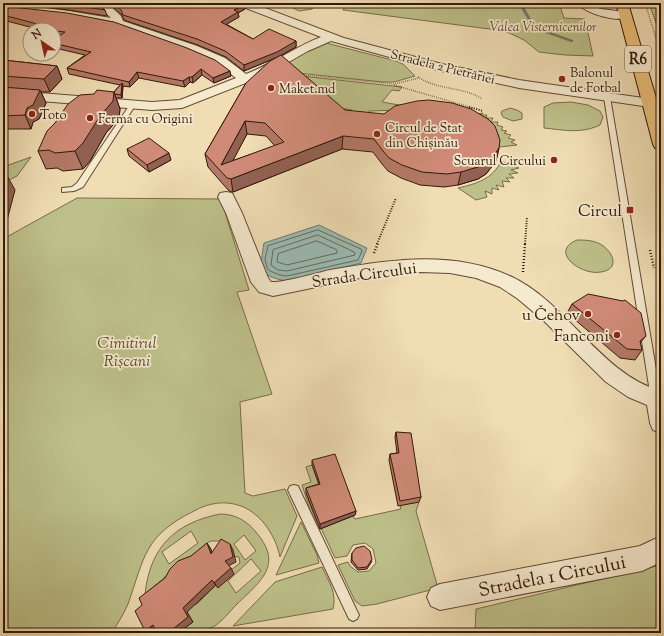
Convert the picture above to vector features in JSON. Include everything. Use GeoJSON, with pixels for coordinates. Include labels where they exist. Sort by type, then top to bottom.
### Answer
{"type":"FeatureCollection","features":[{"type":"Feature","properties":{"kind":"main road","name":"R6"},"geometry":{"type":"LineString","coordinates":[[624,9],[661,144]]}},
{"type":"Feature","properties":{"kind":"street"},"geometry":{"type":"LineString","coordinates":[[101,3],[117,18],[118,23]]}},
{"type":"Feature","properties":{"kind":"street","name":"Stradela 2 Pietrăriei"},"geometry":{"type":"LineString","coordinates":[[242,3],[330,37],[477,76],[558,90],[650,103]]}},
{"type":"Feature","properties":{"kind":"street"},"geometry":{"type":"LineString","coordinates":[[582,3],[590,10],[597,13],[624,9]]}},
{"type":"Feature","properties":{"kind":"street"},"geometry":{"type":"LineString","coordinates":[[3,6],[69,14],[118,23],[193,49],[221,61],[245,79]]}},
{"type":"Feature","properties":{"kind":"street"},"geometry":{"type":"LineString","coordinates":[[3,94],[169,106],[187,104],[278,64],[304,48],[330,37]]}},
{"type":"Feature","properties":{"kind":"street","name":"Strada Circului"},"geometry":{"type":"LineString","coordinates":[[226,197],[234,213],[260,282],[265,287],[274,289],[373,270],[418,266],[446,266],[490,275],[520,290],[537,303],[614,377],[642,395],[658,400]]}},
{"type":"Feature","properties":{"kind":"street"},"geometry":{"type":"LineString","coordinates":[[658,400],[661,423]]}},
{"type":"Feature","properties":{"kind":"street","name":"Stradela 1 Circului"},"geometry":{"type":"LineString","coordinates":[[440,597],[642,558],[661,549]]}},
{"type":"Feature","properties":{"kind":"lane"},"geometry":{"type":"LineString","coordinates":[[607,97],[658,400]]}},
{"type":"Feature","properties":{"kind":"lane"},"geometry":{"type":"LineString","coordinates":[[65,190],[74,189],[80,185],[133,104]]}},
{"type":"Feature","properties":{"kind":"lane"},"geometry":{"type":"LineString","coordinates":[[294,490],[353,615]]}},
{"type":"Feature","properties":{"kind":"path"},"geometry":{"type":"LineString","coordinates":[[644,3],[661,54]]}},
{"type":"Feature","properties":{"kind":"path"},"geometry":{"type":"LineString","coordinates":[[398,55],[426,84],[472,93],[482,99]]}},
{"type":"Feature","properties":{"kind":"path"},"geometry":{"type":"LineString","coordinates":[[278,64],[296,74],[394,84],[483,111]]}},
{"type":"Feature","properties":{"kind":"path"},"geometry":{"type":"LineString","coordinates":[[394,84],[419,78]]}},
{"type":"Feature","properties":{"kind":"path"},"geometry":{"type":"LineString","coordinates":[[373,270],[374,254],[396,198]]}},
{"type":"Feature","properties":{"kind":"path"},"geometry":{"type":"LineString","coordinates":[[520,290],[523,273],[527,217]]}},
{"type":"Feature","properties":{"kind":"path"},"geometry":{"type":"LineString","coordinates":[[650,250],[654,268]]}},
{"type":"Feature","properties":{"kind":"path"},"geometry":{"type":"LineString","coordinates":[[660,296],[661,300]]}},
{"type":"Feature","properties":{"kind":"green space"},"geometry":{"type":"Polygon","coordinates":[[[283,3],[316,3],[312,9],[299,11],[283,3]]]}},
{"type":"Feature","properties":{"kind":"green space","name":"Valea Visternicenilor"},"geometry":{"type":"Polygon","coordinates":[[[348,3],[559,3],[564,18],[585,19],[593,56],[539,52],[524,40],[505,31],[343,10],[348,3]]]}},
{"type":"Feature","properties":{"kind":"green space"},"geometry":{"type":"Polygon","coordinates":[[[649,3],[661,3],[661,37],[649,3]]]}},
{"type":"Feature","properties":{"kind":"green space"},"geometry":{"type":"Polygon","coordinates":[[[326,43],[396,61],[403,64],[415,76],[394,82],[383,82],[297,73],[286,63],[316,45],[326,43]]]}},
{"type":"Feature","properties":{"kind":"green space"},"geometry":{"type":"Polygon","coordinates":[[[301,76],[402,87],[399,91],[392,90],[382,102],[405,106],[402,110],[369,111],[364,117],[351,115],[352,110],[341,108],[301,76]]]}},
{"type":"Feature","properties":{"kind":"green space"},"geometry":{"type":"Polygon","coordinates":[[[571,102],[588,105],[600,111],[603,117],[600,125],[586,130],[544,128],[544,107],[553,103],[571,102]]]}},
{"type":"Feature","properties":{"kind":"green space"},"geometry":{"type":"Polygon","coordinates":[[[510,108],[522,113],[522,119],[513,121],[503,117],[501,113],[502,111],[510,108]]]}},
{"type":"Feature","properties":{"kind":"green space"},"geometry":{"type":"Polygon","coordinates":[[[483,113],[481,115],[487,115],[486,118],[493,118],[491,122],[498,122],[497,125],[503,127],[501,130],[507,131],[504,133],[511,135],[508,138],[515,140],[511,142],[517,145],[500,147],[496,139],[463,117],[483,113]]]}},
{"type":"Feature","properties":{"kind":"green space"},"geometry":{"type":"Polygon","coordinates":[[[31,157],[17,176],[3,183],[3,167],[31,157]]]}},
{"type":"Feature","properties":{"kind":"green space"},"geometry":{"type":"Polygon","coordinates":[[[501,161],[519,168],[511,170],[518,173],[509,174],[514,178],[506,178],[510,182],[502,181],[504,187],[496,185],[499,190],[492,188],[492,194],[485,191],[487,197],[476,200],[458,188],[483,180],[498,167],[501,161]]]}},
{"type":"Feature","properties":{"kind":"green space","name":"Cimitirul Rîșcani"},"geometry":{"type":"Polygon","coordinates":[[[77,198],[221,199],[249,290],[237,292],[272,394],[240,402],[245,493],[253,496],[285,489],[297,516],[280,557],[275,542],[267,527],[262,520],[249,510],[229,503],[217,503],[205,506],[178,520],[165,529],[156,539],[143,560],[126,608],[112,633],[3,633],[3,239],[77,198]]]}},
{"type":"Feature","properties":{"kind":"green space"},"geometry":{"type":"Polygon","coordinates":[[[577,240],[593,241],[603,246],[611,254],[613,259],[611,267],[601,272],[593,272],[577,267],[571,262],[566,251],[569,245],[577,240]]]}},
{"type":"Feature","properties":{"kind":"green space"},"geometry":{"type":"Polygon","coordinates":[[[312,465],[320,489],[306,493],[319,530],[317,531],[302,485],[311,482],[306,467],[312,465]]]}},
{"type":"Feature","properties":{"kind":"green space"},"geometry":{"type":"Polygon","coordinates":[[[419,502],[416,511],[438,588],[377,604],[362,606],[355,601],[338,565],[348,562],[350,566],[358,572],[369,571],[376,563],[373,549],[365,543],[353,545],[347,556],[335,558],[321,528],[353,516],[355,519],[401,509],[400,505],[419,502]]]}},
{"type":"Feature","properties":{"kind":"green space"},"geometry":{"type":"Polygon","coordinates":[[[225,514],[235,516],[244,521],[255,531],[264,543],[268,553],[269,562],[261,579],[220,622],[211,628],[189,631],[186,627],[193,622],[185,608],[197,604],[240,563],[239,557],[232,556],[221,541],[211,541],[191,556],[181,560],[164,578],[145,594],[152,563],[159,550],[178,531],[204,518],[225,514]],[[191,531],[162,552],[169,564],[198,543],[191,531]],[[244,535],[234,544],[245,560],[256,551],[244,535]],[[251,559],[228,581],[236,593],[261,571],[251,559]]]}},
{"type":"Feature","properties":{"kind":"green space"},"geometry":{"type":"Polygon","coordinates":[[[301,522],[317,555],[319,563],[276,575],[301,522]]]}},
{"type":"Feature","properties":{"kind":"green space"},"geometry":{"type":"Polygon","coordinates":[[[661,565],[661,633],[475,633],[476,609],[661,565]]]}},
{"type":"Feature","properties":{"kind":"green space"},"geometry":{"type":"Polygon","coordinates":[[[322,567],[333,593],[333,609],[233,626],[275,582],[322,567]]]}},
{"type":"Feature","properties":{"kind":"water"},"geometry":{"type":"Polygon","coordinates":[[[319,225],[367,248],[361,263],[287,281],[277,279],[265,273],[262,265],[264,243],[319,225]]]}},
{"type":"Feature","properties":{"kind":"building"},"geometry":{"type":"Polygon","coordinates":[[[56,3],[98,3],[105,10],[67,4],[56,3]]]}},
{"type":"Feature","properties":{"kind":"building"},"geometry":{"type":"Polygon","coordinates":[[[113,3],[242,3],[245,4],[234,10],[238,12],[221,22],[253,39],[269,29],[296,41],[277,52],[244,65],[225,51],[197,39],[123,15],[121,10],[113,3]]]}},
{"type":"Feature","properties":{"kind":"building"},"geometry":{"type":"Polygon","coordinates":[[[3,6],[67,13],[114,22],[187,48],[215,60],[230,71],[213,78],[201,69],[192,77],[189,77],[183,81],[137,72],[129,82],[67,68],[91,52],[62,45],[62,34],[65,32],[62,32],[62,22],[30,22],[3,15],[3,6]]]}},
{"type":"Feature","properties":{"kind":"building","name":"Circul de Stat din Chișinău"},"geometry":{"type":"Polygon","coordinates":[[[281,55],[345,110],[384,114],[395,106],[429,100],[452,103],[471,109],[488,119],[495,126],[500,140],[499,148],[490,161],[481,166],[461,172],[447,174],[422,172],[402,165],[389,158],[374,139],[343,136],[231,179],[227,178],[205,154],[246,83],[270,61],[281,55]],[[245,121],[221,165],[284,142],[265,123],[245,121]]]}},
{"type":"Feature","properties":{"kind":"building"},"geometry":{"type":"Polygon","coordinates":[[[3,60],[57,66],[44,79],[3,76],[3,60]]]}},
{"type":"Feature","properties":{"kind":"building"},"geometry":{"type":"Polygon","coordinates":[[[122,83],[121,95],[115,94],[114,92],[122,83]]]}},
{"type":"Feature","properties":{"kind":"building"},"geometry":{"type":"Polygon","coordinates":[[[3,87],[40,90],[33,105],[27,108],[25,115],[3,116],[3,87]]]}},
{"type":"Feature","properties":{"kind":"building"},"geometry":{"type":"Polygon","coordinates":[[[97,90],[114,92],[113,101],[100,116],[83,143],[75,151],[55,153],[49,150],[38,151],[47,131],[55,123],[68,104],[80,95],[94,94],[97,90]]]}},
{"type":"Feature","properties":{"kind":"building"},"geometry":{"type":"Polygon","coordinates":[[[149,138],[169,153],[147,165],[127,149],[149,138]]]}},
{"type":"Feature","properties":{"kind":"building"},"geometry":{"type":"Polygon","coordinates":[[[588,294],[623,301],[625,300],[641,313],[646,336],[640,341],[642,350],[627,349],[572,304],[588,294]]]}},
{"type":"Feature","properties":{"kind":"building"},"geometry":{"type":"Polygon","coordinates":[[[396,432],[411,433],[421,497],[400,501],[390,454],[399,453],[396,432]]]}},
{"type":"Feature","properties":{"kind":"building"},"geometry":{"type":"Polygon","coordinates":[[[335,454],[356,511],[320,524],[306,488],[320,484],[312,460],[335,454]]]}},
{"type":"Feature","properties":{"kind":"building"},"geometry":{"type":"Polygon","coordinates":[[[221,539],[230,544],[233,557],[225,561],[231,568],[214,583],[212,580],[183,608],[188,617],[168,633],[157,633],[153,625],[145,631],[135,611],[142,605],[139,598],[165,578],[170,569],[178,561],[191,556],[207,543],[211,554],[221,539]]]}},
{"type":"Feature","properties":{"kind":"building"},"geometry":{"type":"Polygon","coordinates":[[[364,546],[370,551],[372,559],[367,567],[358,568],[352,560],[352,553],[356,548],[364,546]]]}},
{"type":"Feature","properties":{"kind":"waterway"},"geometry":{"type":"LineString","coordinates":[[520,3],[531,22],[541,30],[572,41]]}},
{"type":"Feature","properties":{"kind":"place","name":"Balonul de Fotbal"},"geometry":{"type":"Point","coordinates":[562,79]}},
{"type":"Feature","properties":{"kind":"place","name":"Maket.md"},"geometry":{"type":"Point","coordinates":[271,88]}},
{"type":"Feature","properties":{"kind":"place","name":"Toto"},"geometry":{"type":"Point","coordinates":[32,114]}},
{"type":"Feature","properties":{"kind":"place","name":"Ferma cu Origini"},"geometry":{"type":"Point","coordinates":[90,118]}},
{"type":"Feature","properties":{"kind":"place","name":"Circul de Stat din Chișinău"},"geometry":{"type":"Point","coordinates":[377,134]}},
{"type":"Feature","properties":{"kind":"place","name":"Scuarul Circului"},"geometry":{"type":"Point","coordinates":[554,160]}},
{"type":"Feature","properties":{"kind":"place","name":"Circul"},"geometry":{"type":"Point","coordinates":[630,210]}},
{"type":"Feature","properties":{"kind":"place","name":"u Čehov"},"geometry":{"type":"Point","coordinates":[588,314]}},
{"type":"Feature","properties":{"kind":"place","name":"Fanconi"},"geometry":{"type":"Point","coordinates":[617,335]}}]}
